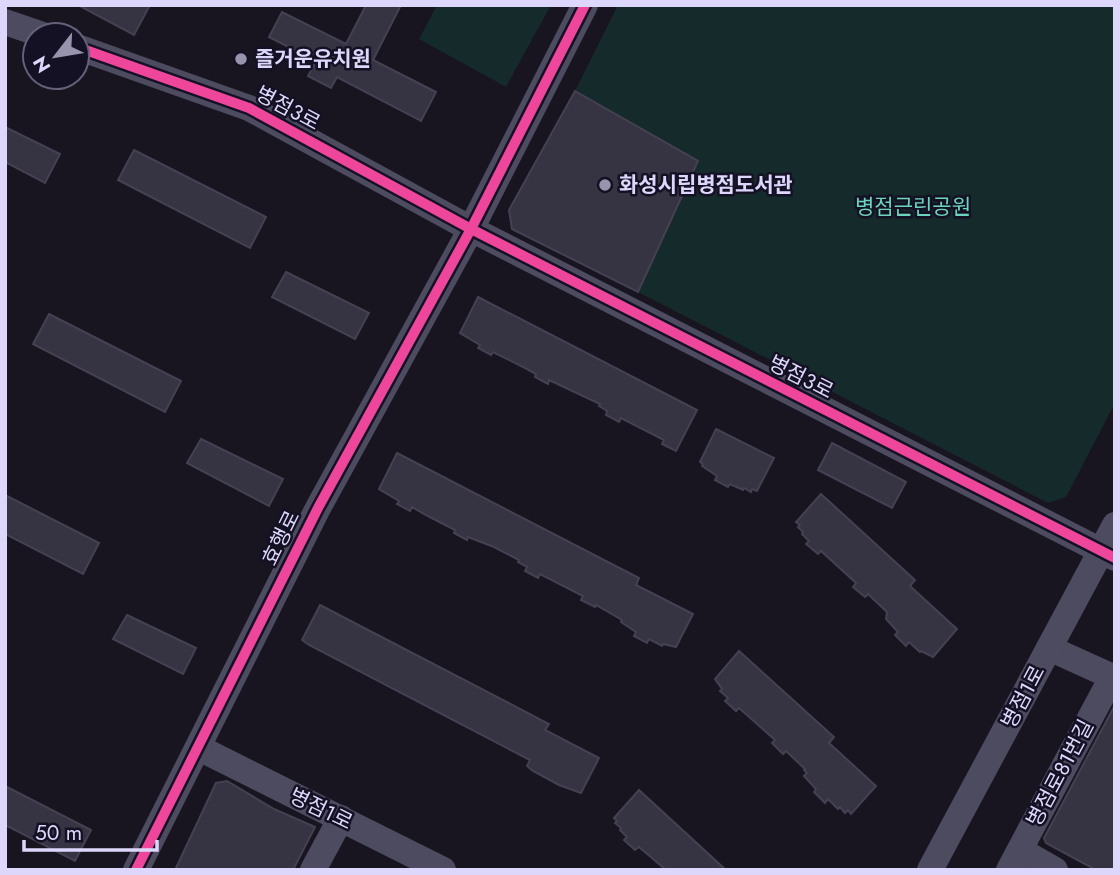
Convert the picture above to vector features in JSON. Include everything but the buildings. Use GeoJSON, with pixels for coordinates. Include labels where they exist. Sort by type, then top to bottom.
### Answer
{"type":"FeatureCollection","features":[{"type":"Feature","properties":{"kind":"street"},"geometry":{"type":"LineString","coordinates":[[471,229],[585,5]]}},
{"type":"Feature","properties":{"kind":"street","name":"병점3로"},"geometry":{"type":"LineString","coordinates":[[91,52],[248,107],[471,229],[1108,555]]}},
{"type":"Feature","properties":{"kind":"street","name":"효행로"},"geometry":{"type":"LineString","coordinates":[[136,870],[318,508],[471,229]]}},
{"type":"Feature","properties":{"kind":"street","name":"병점1로"},"geometry":{"type":"LineString","coordinates":[[930,870],[1049,648],[1108,555],[1115,525]]}},
{"type":"Feature","properties":{"kind":"street"},"geometry":{"type":"LineString","coordinates":[[1049,648],[1113,678]]}},
{"type":"Feature","properties":{"kind":"street","name":"병점로81번길"},"geometry":{"type":"LineString","coordinates":[[1014,860],[1113,678]]}},
{"type":"Feature","properties":{"kind":"street","name":"병점1로"},"geometry":{"type":"LineString","coordinates":[[199,748],[443,870]]}},
{"type":"Feature","properties":{"kind":"street"},"geometry":{"type":"LineString","coordinates":[[313,870],[341,818]]}},
{"type":"Feature","properties":{"kind":"street"},"geometry":{"type":"LineString","coordinates":[[1014,860],[1055,870]]}},
{"type":"Feature","properties":{"kind":"green space"},"geometry":{"type":"Polygon","coordinates":[[[437,5],[551,5],[506,87],[419,39],[437,5]]]}},
{"type":"Feature","properties":{"kind":"green space","name":"병점근린공원"},"geometry":{"type":"Polygon","coordinates":[[[618,5],[1115,5],[1115,403],[1066,497],[1048,503],[638,292],[698,161],[575,91],[618,5]]]}},
{"type":"Feature","properties":{"kind":"cycle path"},"geometry":{"type":"LineString","coordinates":[[136,870],[318,508],[471,229],[585,5]]}},
{"type":"Feature","properties":{"kind":"cycle path"},"geometry":{"type":"LineString","coordinates":[[91,52],[249,108],[471,229],[1115,558]]}},
{"type":"Feature","properties":{"kind":"place","name":"즐거운유치원"},"geometry":{"type":"Point","coordinates":[241,59]}},
{"type":"Feature","properties":{"kind":"place","name":"화성시립병점도서관"},"geometry":{"type":"Point","coordinates":[605,185]}}]}
